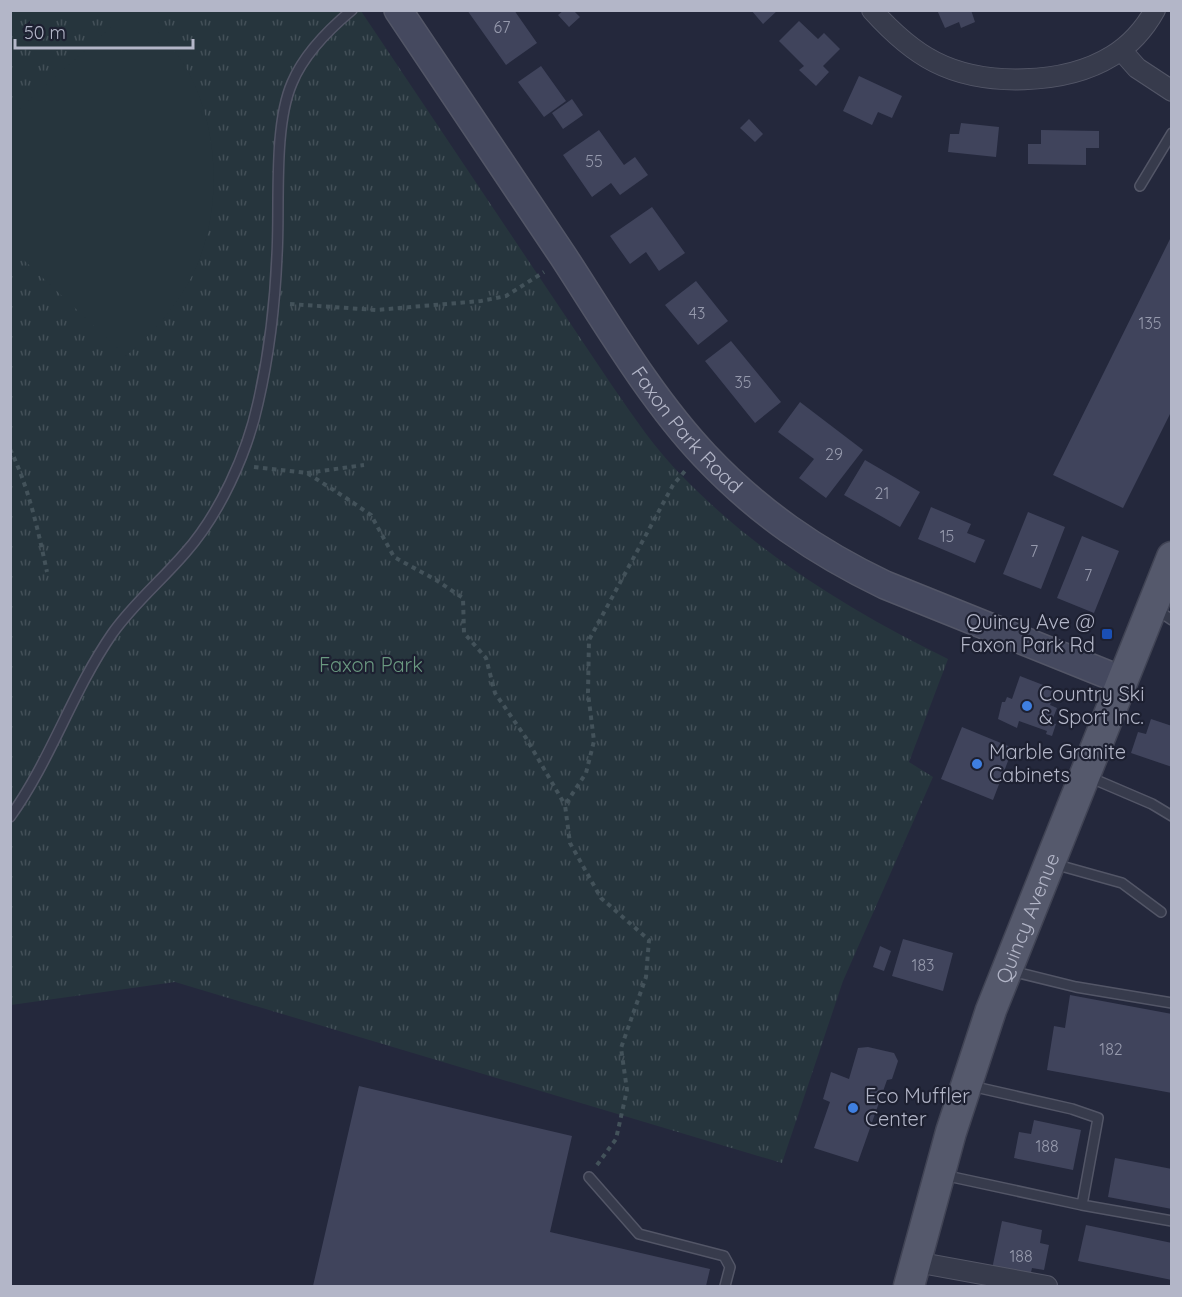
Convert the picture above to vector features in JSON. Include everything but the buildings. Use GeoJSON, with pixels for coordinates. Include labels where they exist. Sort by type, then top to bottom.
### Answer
{"type":"FeatureCollection","features":[{"type":"Feature","properties":{"kind":"main road","name":"Quincy Avenue"},"geometry":{"type":"LineString","coordinates":[[913,1274],[951,1132],[1006,970],[1121,680],[1162,613],[1172,557]]}},
{"type":"Feature","properties":{"kind":"street","name":"Faxon Park Road"},"geometry":{"type":"LineString","coordinates":[[398,10],[650,387],[704,455],[744,493],[797,536],[858,572],[1121,680]]}},
{"type":"Feature","properties":{"kind":"street"},"geometry":{"type":"LineString","coordinates":[[872,10],[891,30],[927,57],[950,69],[982,77],[1016,79],[1051,76],[1097,64],[1120,50],[1143,28],[1155,10]]}},
{"type":"Feature","properties":{"kind":"street"},"geometry":{"type":"LineString","coordinates":[[1120,50],[1137,68],[1172,91]]}},
{"type":"Feature","properties":{"kind":"street"},"geometry":{"type":"LineString","coordinates":[[913,1274],[1047,1287]]}},
{"type":"Feature","properties":{"kind":"lane"},"geometry":{"type":"LineString","coordinates":[[10,817],[39,770],[89,671],[112,634],[132,609],[186,552],[211,518],[238,465],[258,405],[274,302],[281,128],[287,97],[307,57],[331,29],[352,10]]}},
{"type":"Feature","properties":{"kind":"lane"},"geometry":{"type":"LineString","coordinates":[[1140,186],[1172,133]]}},
{"type":"Feature","properties":{"kind":"lane"},"geometry":{"type":"LineString","coordinates":[[1084,775],[1152,804],[1172,816]]}},
{"type":"Feature","properties":{"kind":"lane"},"geometry":{"type":"LineString","coordinates":[[1049,863],[1122,883],[1161,912]]}},
{"type":"Feature","properties":{"kind":"lane"},"geometry":{"type":"LineString","coordinates":[[1006,970],[1076,987],[1172,1003]]}},
{"type":"Feature","properties":{"kind":"lane"},"geometry":{"type":"LineString","coordinates":[[966,1084],[1071,1109],[1098,1118],[1082,1205]]}},
{"type":"Feature","properties":{"kind":"lane"},"geometry":{"type":"LineString","coordinates":[[940,1174],[1082,1205],[1172,1221]]}},
{"type":"Feature","properties":{"kind":"lane"},"geometry":{"type":"LineString","coordinates":[[589,1177],[639,1234],[724,1256],[730,1267],[725,1287]]}},
{"type":"Feature","properties":{"kind":"path"},"geometry":{"type":"LineString","coordinates":[[274,302],[376,310],[481,301],[506,296],[544,272]]}},
{"type":"Feature","properties":{"kind":"path"},"geometry":{"type":"LineString","coordinates":[[10,449],[36,519],[47,572]]}},
{"type":"Feature","properties":{"kind":"path"},"geometry":{"type":"LineString","coordinates":[[238,465],[307,473],[364,465]]}},
{"type":"Feature","properties":{"kind":"path"},"geometry":{"type":"LineString","coordinates":[[565,805],[586,773],[594,741],[588,693],[589,640],[673,485],[685,471]]}},
{"type":"Feature","properties":{"kind":"path"},"geometry":{"type":"LineString","coordinates":[[307,473],[370,515],[394,557],[463,598],[464,633],[486,658],[495,693],[526,738],[565,805],[570,843],[601,898],[649,940],[646,977],[621,1047],[627,1090],[616,1139],[589,1177]]}},
{"type":"Feature","properties":{"kind":"green space","name":"Faxon Park"},"geometry":{"type":"Polygon","coordinates":[[[10,11],[361,11],[611,384],[663,456],[743,532],[808,580],[877,622],[948,659],[909,762],[933,777],[843,981],[782,1163],[175,982],[11,1005],[10,11]]]}},
{"type":"Feature","properties":{"kind":"green space"},"geometry":{"type":"Polygon","coordinates":[[[129,11],[137,11],[159,32],[189,73],[207,121],[214,172],[209,224],[194,272],[164,318],[126,356],[11,248],[10,117],[129,11]]]}},
{"type":"Feature","properties":{"kind":"place","name":"Quincy Ave @ Faxon Park Rd"},"geometry":{"type":"Point","coordinates":[1107,634]}},
{"type":"Feature","properties":{"kind":"place","name":"Country Ski & Sport Inc."},"geometry":{"type":"Point","coordinates":[1027,706]}},
{"type":"Feature","properties":{"kind":"place","name":"Marble Granite Cabinets"},"geometry":{"type":"Point","coordinates":[977,764]}},
{"type":"Feature","properties":{"kind":"place","name":"Eco Muffler Center"},"geometry":{"type":"Point","coordinates":[853,1108]}}]}
